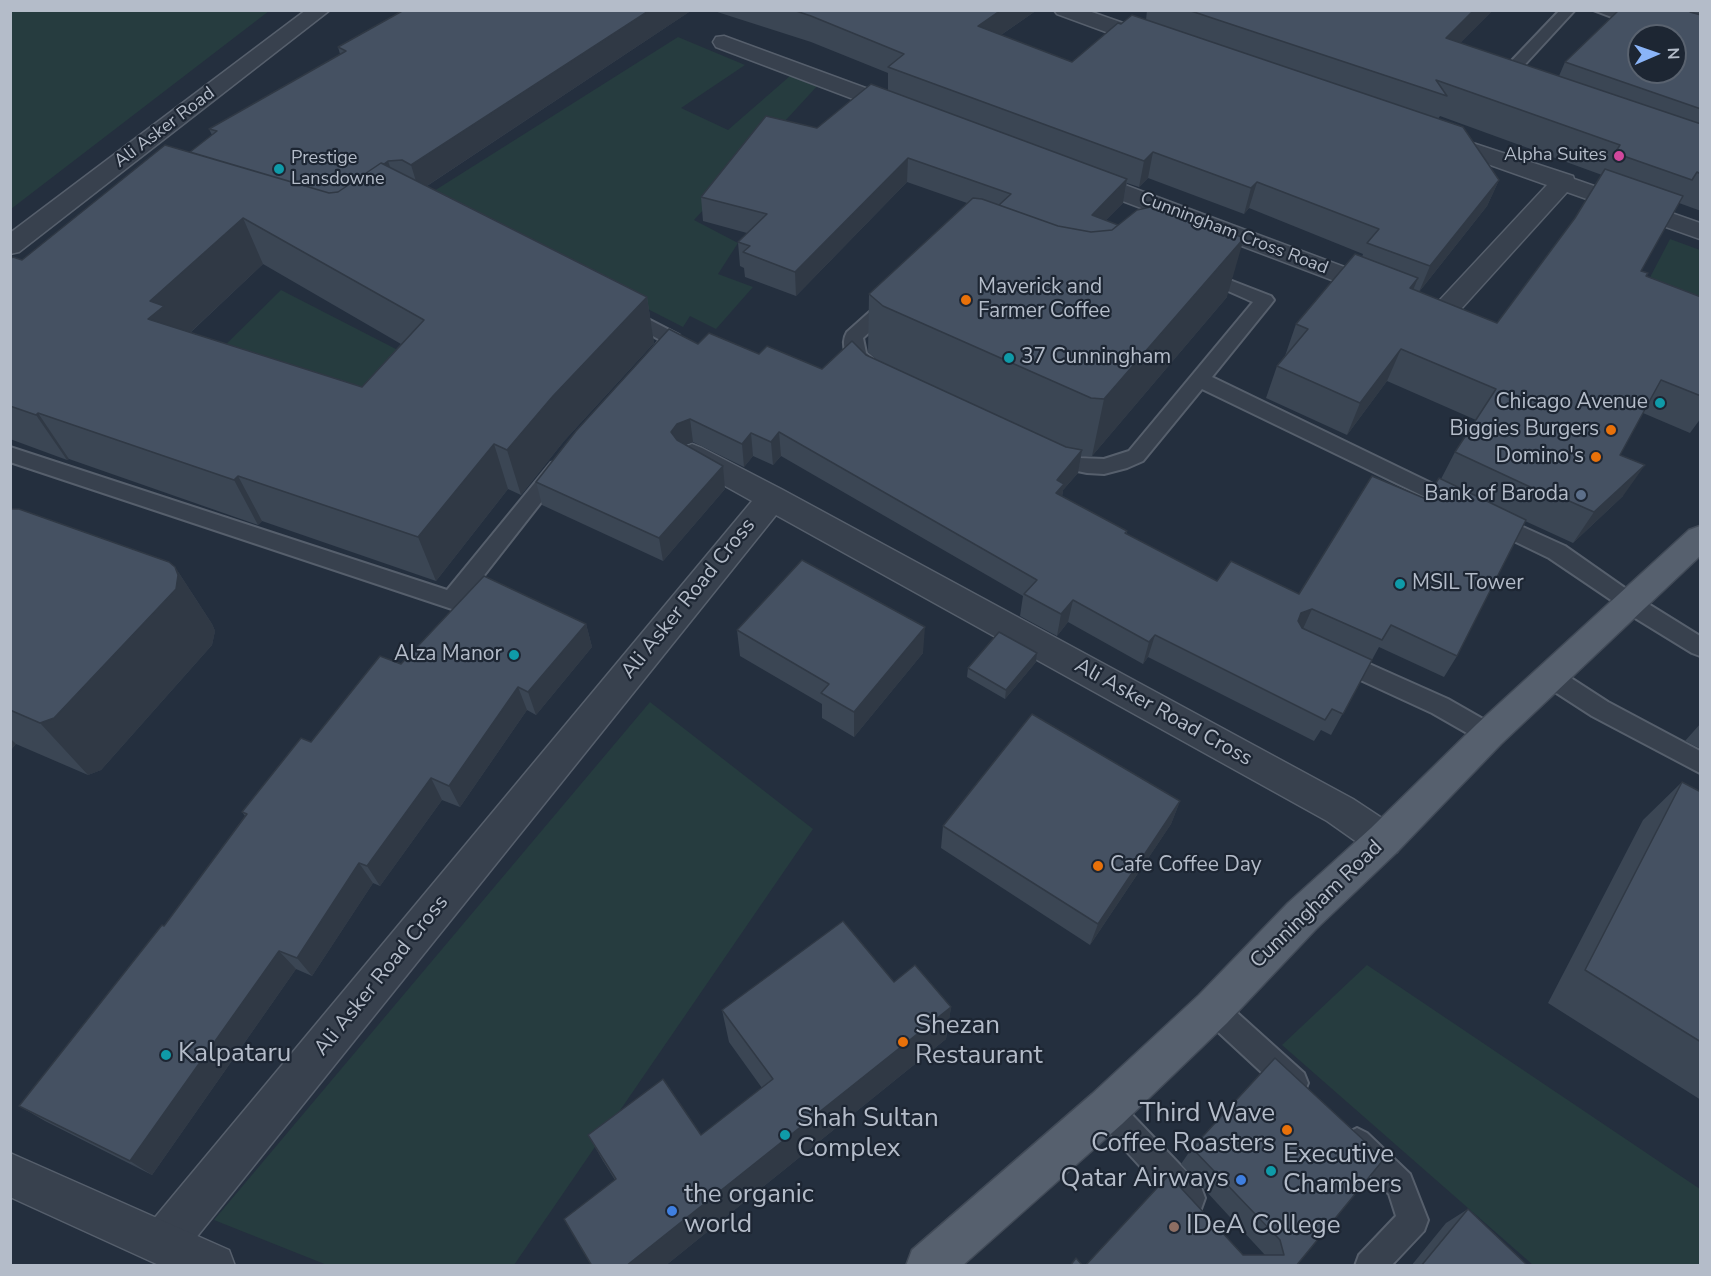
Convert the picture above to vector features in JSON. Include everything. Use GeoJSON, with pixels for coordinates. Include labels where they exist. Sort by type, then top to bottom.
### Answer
{"type":"FeatureCollection","features":[{"type":"Feature","properties":{"kind":"main road","name":"Cunningham Road"},"geometry":{"type":"LineString","coordinates":[[928,1266],[1107,1109],[1213,1009],[1302,916],[1384,840],[1489,734],[1701,538]]}},
{"type":"Feature","properties":{"kind":"street","name":"Ali Asker Road"},"geometry":{"type":"LineString","coordinates":[[10,246],[129,166],[320,10]]}},
{"type":"Feature","properties":{"kind":"street"},"geometry":{"type":"LineString","coordinates":[[1064,10],[1175,48]]}},
{"type":"Feature","properties":{"kind":"street"},"geometry":{"type":"LineString","coordinates":[[723,42],[922,117]]}},
{"type":"Feature","properties":{"kind":"street"},"geometry":{"type":"LineString","coordinates":[[1420,132],[1701,231]]}},
{"type":"Feature","properties":{"kind":"street","name":"Cunningham Cross Road"},"geometry":{"type":"LineString","coordinates":[[1066,171],[1443,313],[1564,182]]}},
{"type":"Feature","properties":{"kind":"street"},"geometry":{"type":"LineString","coordinates":[[692,454],[772,498]]}},
{"type":"Feature","properties":{"kind":"street","name":"Ali Asker Road Cross"},"geometry":{"type":"LineString","coordinates":[[163,1243],[772,498],[1340,810],[1384,840]]}},
{"type":"Feature","properties":{"kind":"street"},"geometry":{"type":"LineString","coordinates":[[10,1174],[213,1266]]}},
{"type":"Feature","properties":{"kind":"lane"},"geometry":{"type":"LineString","coordinates":[[1527,91],[1511,81],[1509,72],[1568,10]]}},
{"type":"Feature","properties":{"kind":"lane"},"geometry":{"type":"LineString","coordinates":[[1600,10],[1701,44]]}},
{"type":"Feature","properties":{"kind":"lane"},"geometry":{"type":"LineString","coordinates":[[960,247],[983,249],[1059,280],[1078,284],[1101,281],[1126,258],[1148,256],[1160,258],[1265,300],[1199,379],[1136,456],[1123,463],[1095,468],[1070,463],[874,371],[862,363],[855,353],[854,336],[952,249],[960,247]]}},
{"type":"Feature","properties":{"kind":"lane"},"geometry":{"type":"LineString","coordinates":[[933,264],[958,266]]}},
{"type":"Feature","properties":{"kind":"lane"},"geometry":{"type":"LineString","coordinates":[[933,264],[944,278]]}},
{"type":"Feature","properties":{"kind":"lane"},"geometry":{"type":"LineString","coordinates":[[610,305],[672,339],[641,372]]}},
{"type":"Feature","properties":{"kind":"lane"},"geometry":{"type":"LineString","coordinates":[[1199,379],[1557,552],[1631,603],[1701,647]]}},
{"type":"Feature","properties":{"kind":"lane"},"geometry":{"type":"LineString","coordinates":[[10,454],[452,600],[573,448]]}},
{"type":"Feature","properties":{"kind":"lane"},"geometry":{"type":"LineString","coordinates":[[1322,651],[1440,706],[1489,734]]}},
{"type":"Feature","properties":{"kind":"lane"},"geometry":{"type":"LineString","coordinates":[[1550,676],[1600,709],[1701,763]]}},
{"type":"Feature","properties":{"kind":"lane"},"geometry":{"type":"LineString","coordinates":[[1213,1009],[1316,1105]]}},
{"type":"Feature","properties":{"kind":"lane"},"geometry":{"type":"LineString","coordinates":[[1107,1109],[1212,1222]]}},
{"type":"Feature","properties":{"kind":"lane"},"geometry":{"type":"LineString","coordinates":[[1341,1129],[1400,1184],[1413,1220],[1370,1266]]}},
{"type":"Feature","properties":{"kind":"green space"},"geometry":{"type":"Polygon","coordinates":[[[11,10],[269,10],[269,11],[11,209],[11,10]]]}},
{"type":"Feature","properties":{"kind":"green space"},"geometry":{"type":"Polygon","coordinates":[[[678,37],[745,65],[681,108],[728,130],[790,76],[819,84],[694,220],[738,243],[718,274],[753,287],[716,329],[690,316],[683,327],[426,196],[678,37]]]}},
{"type":"Feature","properties":{"kind":"green space"},"geometry":{"type":"Polygon","coordinates":[[[1670,239],[1700,250],[1700,333],[1633,310],[1670,239]]]}},
{"type":"Feature","properties":{"kind":"green space"},"geometry":{"type":"Polygon","coordinates":[[[281,290],[425,364],[373,422],[208,362],[281,290]]]}},
{"type":"Feature","properties":{"kind":"green space"},"geometry":{"type":"Polygon","coordinates":[[[650,702],[813,829],[514,1265],[327,1265],[214,1220],[650,702]]]}},
{"type":"Feature","properties":{"kind":"green space"},"geometry":{"type":"Polygon","coordinates":[[[1367,965],[1700,1189],[1700,1265],[1533,1265],[1282,1045],[1367,965]]]}},
{"type":"Feature","properties":{"kind":"building"},"geometry":{"type":"Polygon","coordinates":[[[404,10],[650,10],[411,165],[402,160],[381,163],[338,192],[329,193],[190,152],[217,131],[209,129],[346,51],[338,47],[404,10]]]}},
{"type":"Feature","properties":{"kind":"building"},"geometry":{"type":"Polygon","coordinates":[[[793,10],[1001,10],[978,26],[1072,62],[1118,23],[1121,24],[1132,15],[1463,127],[1499,180],[1430,266],[1367,243],[1379,229],[1257,182],[1251,188],[1153,152],[1144,161],[888,67],[904,54],[793,10]]]}},
{"type":"Feature","properties":{"kind":"building"},"geometry":{"type":"Polygon","coordinates":[[[1188,10],[1474,10],[1446,38],[1701,124],[1701,174],[1697,172],[1692,180],[1615,153],[1620,145],[1436,80],[1447,96],[1188,10]]]}},
{"type":"Feature","properties":{"kind":"building"},"geometry":{"type":"Polygon","coordinates":[[[1619,10],[1689,10],[1701,15],[1701,109],[1629,84],[1687,84],[1687,24],[1627,24],[1627,83],[1565,62],[1619,10]]]}},
{"type":"Feature","properties":{"kind":"building"},"geometry":{"type":"Polygon","coordinates":[[[871,84],[1127,179],[1092,215],[1118,225],[1112,230],[1091,232],[1058,226],[999,205],[1011,194],[908,158],[795,272],[743,252],[750,246],[738,242],[767,214],[701,197],[766,116],[817,128],[871,84]]]}},
{"type":"Feature","properties":{"kind":"building"},"geometry":{"type":"Polygon","coordinates":[[[165,145],[329,193],[338,192],[381,163],[647,297],[553,396],[507,450],[494,444],[418,537],[238,476],[234,480],[38,413],[36,415],[10,406],[10,259],[13,257],[22,260],[165,145]],[[243,218],[150,301],[164,306],[148,319],[362,387],[424,320],[243,218]]]}},
{"type":"Feature","properties":{"kind":"building"},"geometry":{"type":"Polygon","coordinates":[[[1605,169],[1683,196],[1641,271],[1648,273],[1646,276],[1701,297],[1701,396],[1661,380],[1620,455],[1645,465],[1594,512],[1542,489],[1541,492],[1455,452],[1496,389],[1401,349],[1360,403],[1277,366],[1308,329],[1296,324],[1355,254],[1418,278],[1410,288],[1497,323],[1575,218],[1605,169]]]}},
{"type":"Feature","properties":{"kind":"building"},"geometry":{"type":"Polygon","coordinates":[[[973,198],[982,199],[1058,226],[1091,232],[1112,230],[1137,210],[1155,206],[1166,208],[1244,238],[1104,399],[1091,398],[883,306],[869,294],[973,198]]]}},
{"type":"Feature","properties":{"kind":"building"},"geometry":{"type":"Polygon","coordinates":[[[669,329],[698,344],[709,333],[759,354],[767,346],[822,369],[852,341],[866,355],[1066,447],[1082,450],[1057,480],[1064,484],[1056,493],[1127,531],[1125,533],[1217,581],[1231,561],[1299,594],[1372,476],[1426,499],[1439,478],[1526,520],[1457,656],[1391,625],[1382,640],[1312,609],[1301,613],[1298,621],[1302,628],[1372,660],[1343,714],[1332,709],[1325,720],[1155,635],[1149,642],[1073,600],[1061,614],[1024,594],[1037,580],[779,432],[771,442],[751,433],[742,444],[690,419],[677,424],[671,432],[677,440],[723,466],[659,538],[536,482],[576,431],[669,329]]]}},
{"type":"Feature","properties":{"kind":"building"},"geometry":{"type":"Polygon","coordinates":[[[10,509],[19,509],[169,562],[175,567],[178,575],[176,589],[54,718],[40,723],[10,710],[10,509]]]}},
{"type":"Feature","properties":{"kind":"building"},"geometry":{"type":"Polygon","coordinates":[[[802,560],[925,627],[854,712],[821,693],[829,684],[737,630],[802,560]]]}},
{"type":"Feature","properties":{"kind":"building"},"geometry":{"type":"Polygon","coordinates":[[[484,576],[586,624],[528,692],[518,687],[449,786],[431,778],[367,866],[359,863],[297,958],[279,951],[130,1161],[19,1106],[162,925],[164,926],[247,814],[242,812],[301,738],[311,742],[380,656],[401,664],[484,576]]]}},
{"type":"Feature","properties":{"kind":"building"},"geometry":{"type":"Polygon","coordinates":[[[999,632],[1037,653],[1006,690],[968,668],[999,632]]]}},
{"type":"Feature","properties":{"kind":"building"},"geometry":{"type":"Polygon","coordinates":[[[1032,714],[1180,801],[1098,924],[943,826],[1032,714]]]}},
{"type":"Feature","properties":{"kind":"building"},"geometry":{"type":"Polygon","coordinates":[[[1682,782],[1701,792],[1701,1042],[1585,970],[1682,782]]]}},
{"type":"Feature","properties":{"kind":"building","name":"Shah Sultan Complex"},"geometry":{"type":"Polygon","coordinates":[[[843,921],[894,982],[915,965],[951,1007],[626,1266],[592,1266],[564,1219],[616,1179],[588,1135],[663,1079],[701,1135],[773,1079],[722,1010],[843,921]]]}},
{"type":"Feature","properties":{"kind":"building"},"geometry":{"type":"Polygon","coordinates":[[[1275,1058],[1384,1159],[1296,1266],[1085,1266],[1169,1175],[1243,1255],[1284,1255],[1280,1240],[1192,1148],[1275,1058]]]}},
{"type":"Feature","properties":{"kind":"building"},"geometry":{"type":"Polygon","coordinates":[[[1468,1209],[1528,1266],[1421,1266],[1468,1209]]]}},
{"type":"Feature","properties":{"kind":"building"},"geometry":{"type":"Polygon","coordinates":[[[1076,1258],[1083,1266],[1070,1266],[1076,1258]]]}},
{"type":"Feature","properties":{"kind":"place","name":"Alpha Suites"},"geometry":{"type":"Point","coordinates":[1619,156]}},
{"type":"Feature","properties":{"kind":"place","name":"Prestige Lansdowne"},"geometry":{"type":"Point","coordinates":[279,169]}},
{"type":"Feature","properties":{"kind":"place","name":"Maverick and Farmer Coffee"},"geometry":{"type":"Point","coordinates":[966,300]}},
{"type":"Feature","properties":{"kind":"place","name":"37 Cunningham"},"geometry":{"type":"Point","coordinates":[1009,358]}},
{"type":"Feature","properties":{"kind":"place","name":"Chicago Avenue"},"geometry":{"type":"Point","coordinates":[1660,403]}},
{"type":"Feature","properties":{"kind":"place","name":"Biggies Burgers"},"geometry":{"type":"Point","coordinates":[1611,430]}},
{"type":"Feature","properties":{"kind":"place","name":"Domino's"},"geometry":{"type":"Point","coordinates":[1596,457]}},
{"type":"Feature","properties":{"kind":"place","name":"Bank of Baroda"},"geometry":{"type":"Point","coordinates":[1581,495]}},
{"type":"Feature","properties":{"kind":"place","name":"MSIL Tower"},"geometry":{"type":"Point","coordinates":[1400,584]}},
{"type":"Feature","properties":{"kind":"place","name":"Alza Manor"},"geometry":{"type":"Point","coordinates":[514,655]}},
{"type":"Feature","properties":{"kind":"place","name":"Cafe Coffee Day"},"geometry":{"type":"Point","coordinates":[1098,866]}},
{"type":"Feature","properties":{"kind":"place","name":"Shezan Restaurant"},"geometry":{"type":"Point","coordinates":[903,1042]}},
{"type":"Feature","properties":{"kind":"place","name":"Kalpataru"},"geometry":{"type":"Point","coordinates":[166,1055]}},
{"type":"Feature","properties":{"kind":"place","name":"Third Wave Coffee Roasters"},"geometry":{"type":"Point","coordinates":[1287,1130]}},
{"type":"Feature","properties":{"kind":"place","name":"Shah Sultan Complex"},"geometry":{"type":"Point","coordinates":[785,1135]}},
{"type":"Feature","properties":{"kind":"place","name":"Executive Chambers"},"geometry":{"type":"Point","coordinates":[1271,1171]}},
{"type":"Feature","properties":{"kind":"place","name":"Qatar Airways"},"geometry":{"type":"Point","coordinates":[1241,1180]}},
{"type":"Feature","properties":{"kind":"place","name":"the organic world"},"geometry":{"type":"Point","coordinates":[672,1211]}},
{"type":"Feature","properties":{"kind":"place","name":"IDeA College"},"geometry":{"type":"Point","coordinates":[1174,1227]}}]}
